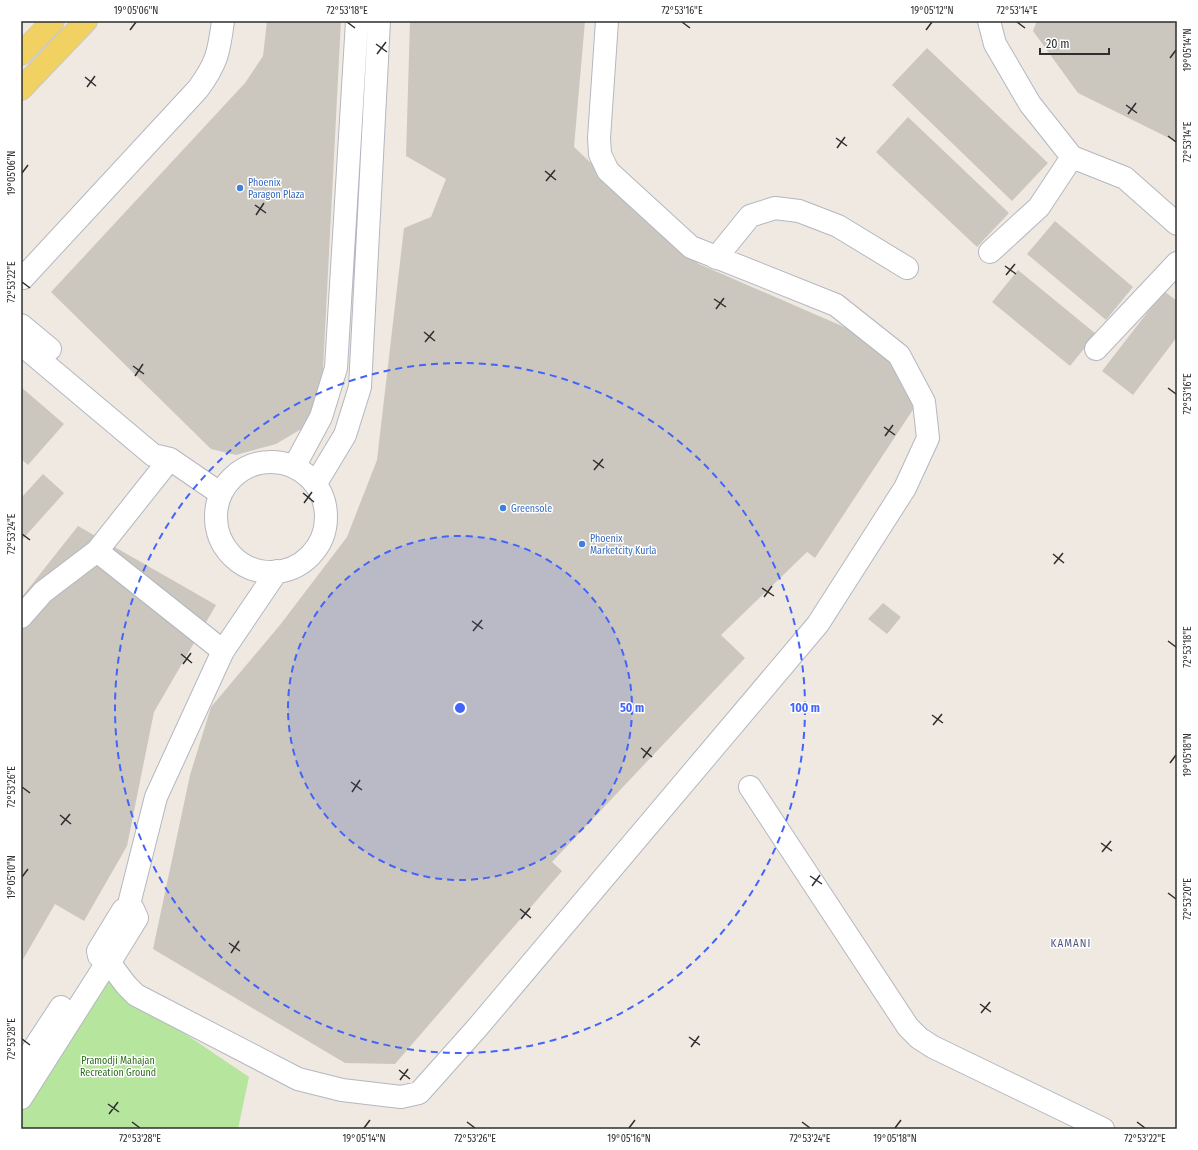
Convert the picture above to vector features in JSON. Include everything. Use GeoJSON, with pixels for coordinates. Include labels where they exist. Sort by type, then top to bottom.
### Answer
{"type":"FeatureCollection","features":[{"type":"Feature","properties":{"kind":"main road"},"geometry":{"type":"LineString","coordinates":[[21,54],[53,21]]}},
{"type":"Feature","properties":{"kind":"main road"},"geometry":{"type":"LineString","coordinates":[[21,89],[86,21]]}},
{"type":"Feature","properties":{"kind":"street"},"geometry":{"type":"LineString","coordinates":[[23,278],[198,89],[208,75],[219,54],[223,21]]}},
{"type":"Feature","properties":{"kind":"street"},"geometry":{"type":"LineString","coordinates":[[294,467],[321,417],[336,368],[357,21]]}},
{"type":"Feature","properties":{"kind":"street"},"geometry":{"type":"LineString","coordinates":[[316,483],[345,436],[360,387],[379,21]]}},
{"type":"Feature","properties":{"kind":"street"},"geometry":{"type":"LineString","coordinates":[[103,956],[126,985],[136,994],[298,1079],[342,1090],[401,1097],[418,1093],[477,1028],[818,624],[905,488],[928,438],[924,402],[899,355],[836,305],[691,247],[608,171],[600,154],[599,138],[607,21]]}},
{"type":"Feature","properties":{"kind":"street"},"geometry":{"type":"LineString","coordinates":[[989,21],[995,44],[1030,104],[1072,157],[1125,178],[1177,224]]}},
{"type":"Feature","properties":{"kind":"street"},"geometry":{"type":"LineString","coordinates":[[990,252],[1039,206],[1072,157]]}},
{"type":"Feature","properties":{"kind":"street"},"geometry":{"type":"LineString","coordinates":[[716,258],[750,216],[775,208],[799,211],[838,226],[908,268]]}},
{"type":"Feature","properties":{"kind":"street"},"geometry":{"type":"LineString","coordinates":[[1096,349],[1177,263]]}},
{"type":"Feature","properties":{"kind":"street"},"geometry":{"type":"LineString","coordinates":[[21,325],[161,443],[170,459]]}},
{"type":"Feature","properties":{"kind":"street"},"geometry":{"type":"LineString","coordinates":[[21,344],[153,455],[170,459],[221,494]]}},
{"type":"Feature","properties":{"kind":"street"},"geometry":{"type":"LineString","coordinates":[[21,617],[43,592],[97,551],[170,459]]}},
{"type":"Feature","properties":{"kind":"street"},"geometry":{"type":"LineString","coordinates":[[265,462],[284,462],[294,467],[302,470],[316,483],[324,498],[327,514],[318,546],[307,559],[293,567],[277,571],[258,570],[241,563],[227,550],[220,537],[217,523],[217,508],[221,494],[232,478],[247,467],[265,462]]}},
{"type":"Feature","properties":{"kind":"street"},"geometry":{"type":"LineString","coordinates":[[97,551],[223,651]]}},
{"type":"Feature","properties":{"kind":"street"},"geometry":{"type":"LineString","coordinates":[[21,1098],[103,956],[123,910],[128,908],[156,798],[223,651],[277,571]]}},
{"type":"Feature","properties":{"kind":"street"},"geometry":{"type":"LineString","coordinates":[[750,787],[908,1027],[919,1038],[933,1047],[1102,1129]]}},
{"type":"Feature","properties":{"kind":"street"},"geometry":{"type":"LineString","coordinates":[[21,1068],[103,956]]}},
{"type":"Feature","properties":{"kind":"green space","name":"Pramodji Mahajan Recreation Ground"},"geometry":{"type":"Polygon","coordinates":[[[98,975],[249,1077],[238,1129],[21,1129],[21,1101],[98,975]]]}},
{"type":"Feature","properties":{"kind":"building","name":"Phoenix Paragon Plaza"},"geometry":{"type":"Polygon","coordinates":[[[267,21],[341,21],[322,389],[308,425],[276,444],[236,455],[211,449],[51,292],[245,83],[263,56],[267,21]]]}},
{"type":"Feature","properties":{"kind":"building","name":"Phoenix Marketcity Kurla"},"geometry":{"type":"Polygon","coordinates":[[[410,21],[585,21],[574,147],[699,264],[881,343],[916,405],[815,558],[807,552],[721,635],[745,658],[552,862],[562,871],[395,1064],[345,1063],[153,949],[190,775],[211,707],[280,625],[347,537],[377,460],[404,228],[431,217],[446,179],[406,156],[410,21]]]}},
{"type":"Feature","properties":{"kind":"building"},"geometry":{"type":"Polygon","coordinates":[[[1037,21],[1170,21],[1177,24],[1177,142],[1078,93],[1033,31],[1037,21]]]}},
{"type":"Feature","properties":{"kind":"building"},"geometry":{"type":"Polygon","coordinates":[[[927,48],[1048,163],[1012,201],[892,85],[927,48]]]}},
{"type":"Feature","properties":{"kind":"building"},"geometry":{"type":"Polygon","coordinates":[[[908,117],[1009,213],[977,247],[876,152],[908,117]]]}},
{"type":"Feature","properties":{"kind":"building"},"geometry":{"type":"Polygon","coordinates":[[[1055,221],[1133,287],[1106,320],[1027,254],[1055,221]]]}},
{"type":"Feature","properties":{"kind":"building"},"geometry":{"type":"Polygon","coordinates":[[[1018,270],[1096,334],[1070,366],[992,302],[1018,270]]]}},
{"type":"Feature","properties":{"kind":"building"},"geometry":{"type":"Polygon","coordinates":[[[1164,291],[1177,301],[1177,337],[1133,395],[1102,371],[1164,291]]]}},
{"type":"Feature","properties":{"kind":"building"},"geometry":{"type":"Polygon","coordinates":[[[21,387],[64,424],[28,465],[21,459],[21,387]]]}},
{"type":"Feature","properties":{"kind":"building"},"geometry":{"type":"Polygon","coordinates":[[[43,474],[64,493],[21,541],[21,498],[43,474]]]}},
{"type":"Feature","properties":{"kind":"building"},"geometry":{"type":"Polygon","coordinates":[[[78,526],[216,605],[154,712],[127,846],[84,921],[55,904],[21,963],[21,598],[78,526]]]}},
{"type":"Feature","properties":{"kind":"building"},"geometry":{"type":"Polygon","coordinates":[[[883,603],[901,617],[887,634],[868,619],[883,603]]]}},
{"type":"Feature","properties":{"kind":"place","name":"Phoenix Paragon Plaza"},"geometry":{"type":"Point","coordinates":[240,188]}},
{"type":"Feature","properties":{"kind":"place","name":"Greensole"},"geometry":{"type":"Point","coordinates":[503,508]}},
{"type":"Feature","properties":{"kind":"place","name":"Phoenix Marketcity Kurla"},"geometry":{"type":"Point","coordinates":[582,544]}},
{"type":"Feature","properties":{"kind":"district","name":"KAMANI"},"geometry":{"type":"Point","coordinates":[1071,943]}}]}
